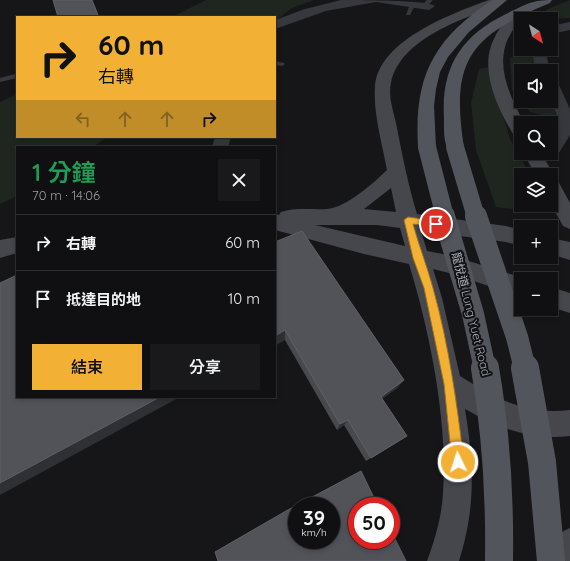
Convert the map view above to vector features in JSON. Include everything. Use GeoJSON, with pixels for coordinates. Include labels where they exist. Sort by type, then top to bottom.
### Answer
{"type":"FeatureCollection","features":[{"type":"Feature","properties":{"kind":"main road"},"geometry":{"type":"LineString","coordinates":[[520,12],[546,0]]}},
{"type":"Feature","properties":{"kind":"main road","name":"龍悅道 Lung Yuet Road"},"geometry":{"type":"LineString","coordinates":[[499,1],[458,33],[444,52],[435,68],[428,88],[425,106],[427,147],[440,202],[470,301],[488,376],[499,460],[499,561]]}},
{"type":"Feature","properties":{"kind":"main road","name":"龍悅道 Lung Yuet Road"},"geometry":{"type":"LineString","coordinates":[[443,561],[448,546],[458,494],[457,445],[449,384],[428,288],[418,258],[396,172],[383,99],[383,84],[389,68],[408,44],[423,34],[465,12],[499,1]]}},
{"type":"Feature","properties":{"kind":"main road"},"geometry":{"type":"LineString","coordinates":[[514,15],[487,28],[476,38],[461,60],[452,88],[451,126],[455,147],[474,211],[517,337],[530,391],[542,462],[551,561]]}},
{"type":"Feature","properties":{"kind":"main road"},"geometry":{"type":"LineString","coordinates":[[514,18],[498,49],[497,69],[505,97],[514,117]]}},
{"type":"Feature","properties":{"kind":"main road"},"geometry":{"type":"LineString","coordinates":[[329,218],[361,202],[383,186],[396,172]]}},
{"type":"Feature","properties":{"kind":"main road"},"geometry":{"type":"LineString","coordinates":[[558,199],[570,221]]}},
{"type":"Feature","properties":{"kind":"main road"},"geometry":{"type":"LineString","coordinates":[[276,216],[329,218],[365,216],[408,220],[514,237]]}},
{"type":"Feature","properties":{"kind":"main road"},"geometry":{"type":"LineString","coordinates":[[276,222],[364,246],[452,265],[514,285]]}},
{"type":"Feature","properties":{"kind":"main road"},"geometry":{"type":"LineString","coordinates":[[0,249],[16,245]]}},
{"type":"Feature","properties":{"kind":"main road"},"geometry":{"type":"LineString","coordinates":[[558,248],[570,251]]}},
{"type":"Feature","properties":{"kind":"main road"},"geometry":{"type":"LineString","coordinates":[[558,299],[570,303]]}},
{"type":"Feature","properties":{"kind":"main road"},"geometry":{"type":"LineString","coordinates":[[449,384],[497,411],[520,420],[541,425],[570,423]]}},
{"type":"Feature","properties":{"kind":"main road"},"geometry":{"type":"LineString","coordinates":[[557,561],[570,542]]}},
{"type":"Feature","properties":{"kind":"street"},"geometry":{"type":"LineString","coordinates":[[276,25],[321,7],[371,0]]}},
{"type":"Feature","properties":{"kind":"street"},"geometry":{"type":"LineString","coordinates":[[380,0],[409,5],[428,4]]}},
{"type":"Feature","properties":{"kind":"street"},"geometry":{"type":"LineString","coordinates":[[558,29],[570,26]]}},
{"type":"Feature","properties":{"kind":"street"},"geometry":{"type":"LineString","coordinates":[[558,99],[565,115],[564,132],[558,142]]}},
{"type":"Feature","properties":{"kind":"lane"},"geometry":{"type":"LineString","coordinates":[[0,80],[15,76]]}},
{"type":"Feature","properties":{"kind":"shaded area"},"geometry":{"type":"Polygon","coordinates":[[[206,0],[314,0],[292,8],[276,20],[276,16],[174,16],[206,0]]]}},
{"type":"Feature","properties":{"kind":"shaded area"},"geometry":{"type":"Polygon","coordinates":[[[570,0],[570,18],[558,18],[558,12],[543,12],[570,0]]]}},
{"type":"Feature","properties":{"kind":"shaded area"},"geometry":{"type":"Polygon","coordinates":[[[516,56],[533,56],[534,64],[514,64],[514,92],[512,90],[510,58],[516,56]]]}},
{"type":"Feature","properties":{"kind":"shaded area"},"geometry":{"type":"Polygon","coordinates":[[[488,67],[510,139],[514,146],[514,160],[522,160],[526,168],[514,168],[514,209],[496,207],[476,150],[471,103],[479,69],[488,67]]]}},
{"type":"Feature","properties":{"kind":"shaded area"},"geometry":{"type":"Polygon","coordinates":[[[16,94],[16,138],[106,138],[94,146],[16,146],[16,196],[0,204],[0,102],[16,94]]]}},
{"type":"Feature","properties":{"kind":"shaded area"},"geometry":{"type":"Polygon","coordinates":[[[527,108],[555,108],[559,115],[558,117],[545,116],[530,112],[527,108]]]}},
{"type":"Feature","properties":{"kind":"building"},"geometry":{"type":"Polygon","coordinates":[[[53,0],[92,0],[98,15],[93,16],[58,16],[53,0]]]}},
{"type":"Feature","properties":{"kind":"building"},"geometry":{"type":"Polygon","coordinates":[[[302,231],[404,380],[381,397],[407,436],[371,458],[348,420],[340,424],[285,330],[276,335],[276,242],[302,231]]]}},
{"type":"Feature","properties":{"kind":"building"},"geometry":{"type":"Polygon","coordinates":[[[16,275],[16,398],[158,398],[0,483],[0,283],[16,275]]]}},
{"type":"Feature","properties":{"kind":"building"},"geometry":{"type":"Polygon","coordinates":[[[361,471],[374,497],[348,497],[348,549],[400,549],[406,561],[218,561],[215,552],[288,510],[288,549],[340,549],[340,497],[312,497],[361,471]]]}},
{"type":"Feature","properties":{"kind":"route"},"geometry":{"type":"LineString","coordinates":[[436,224],[408,220],[428,288],[449,384],[458,462]]}}]}
